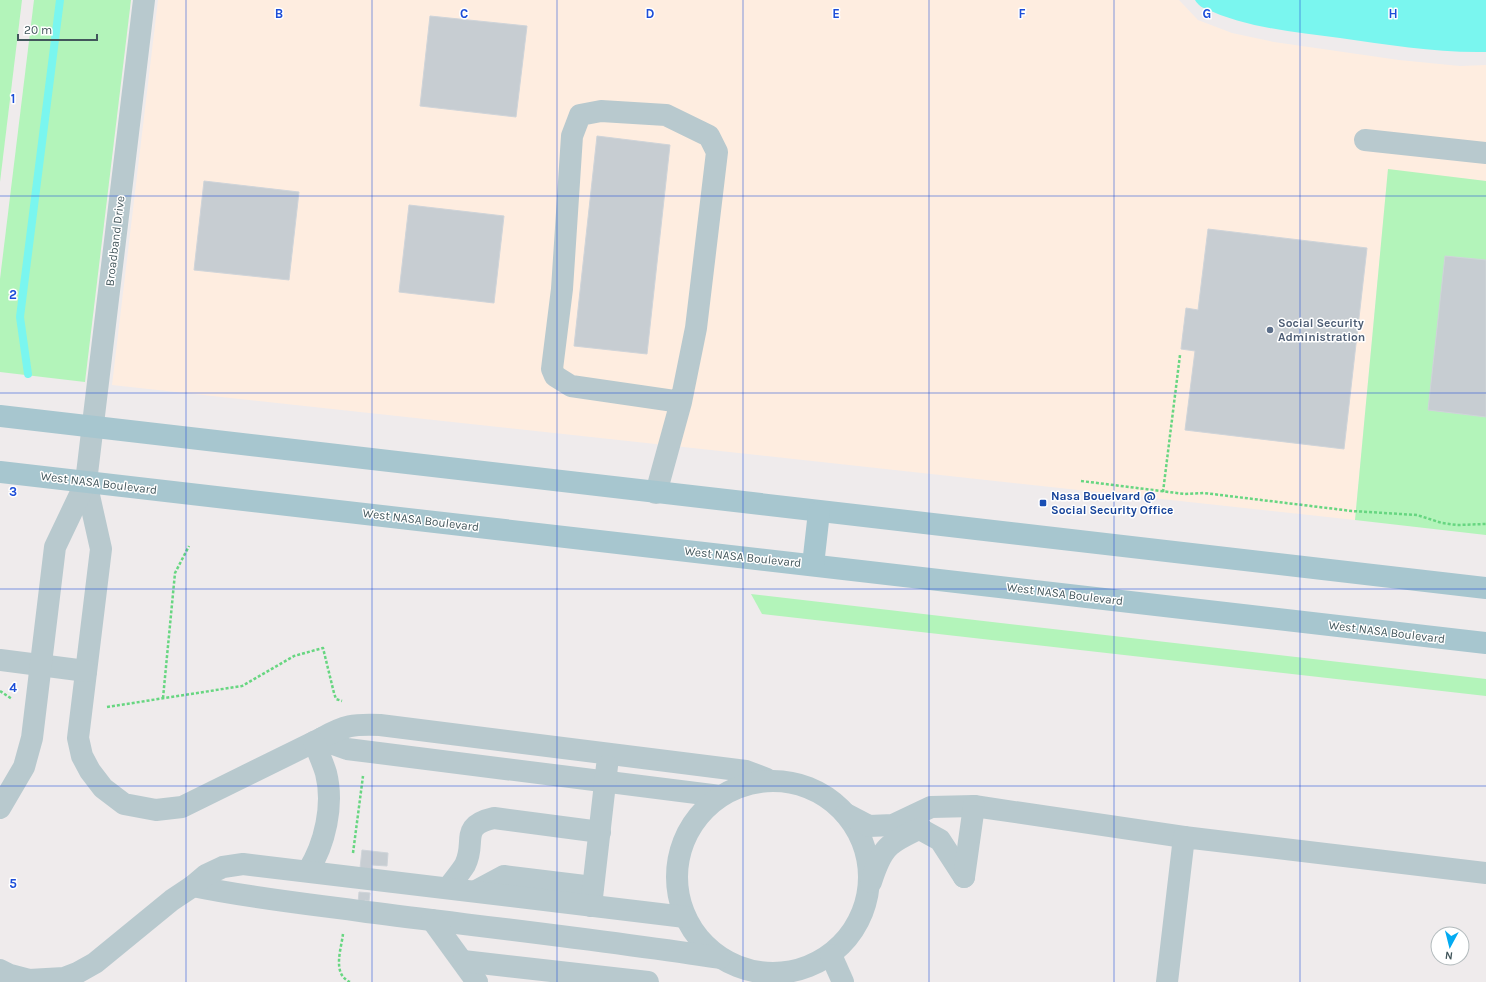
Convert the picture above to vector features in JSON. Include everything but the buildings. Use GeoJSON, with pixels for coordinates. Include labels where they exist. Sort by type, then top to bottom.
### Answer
{"type":"FeatureCollection","features":[{"type":"Feature","properties":{"kind":"main road"},"geometry":{"type":"LineString","coordinates":[[0,416],[1486,588]]}},
{"type":"Feature","properties":{"kind":"main road","name":"West NASA Boulevard"},"geometry":{"type":"LineString","coordinates":[[0,472],[1486,643]]}},
{"type":"Feature","properties":{"kind":"main road"},"geometry":{"type":"LineString","coordinates":[[813,565],[819,512]]}},
{"type":"Feature","properties":{"kind":"street","name":"Broadband Drive"},"geometry":{"type":"LineString","coordinates":[[86,482],[144,0]]}},
{"type":"Feature","properties":{"kind":"street"},"geometry":{"type":"LineString","coordinates":[[656,493],[681,402],[696,328],[716,152],[709,136],[666,115],[601,111],[580,115],[572,136],[562,289],[552,369],[555,376],[572,386],[681,402]]}},
{"type":"Feature","properties":{"kind":"street"},"geometry":{"type":"LineString","coordinates":[[1365,140],[1486,154]]}},
{"type":"Feature","properties":{"kind":"street"},"geometry":{"type":"LineString","coordinates":[[0,808],[24,767],[32,738],[42,665],[55,547],[86,482]]}},
{"type":"Feature","properties":{"kind":"street"},"geometry":{"type":"LineString","coordinates":[[86,482],[101,549],[78,738],[82,756],[103,788],[124,804],[156,810],[182,807],[318,740],[341,727],[359,724],[746,771],[770,781]]}},
{"type":"Feature","properties":{"kind":"street"},"geometry":{"type":"LineString","coordinates":[[0,660],[86,671]]}},
{"type":"Feature","properties":{"kind":"street"},"geometry":{"type":"LineString","coordinates":[[318,740],[347,748],[606,780],[720,796]]}},
{"type":"Feature","properties":{"kind":"street"},"geometry":{"type":"LineString","coordinates":[[308,871],[317,857],[322,843],[328,799],[326,774],[318,740]]}},
{"type":"Feature","properties":{"kind":"street"},"geometry":{"type":"LineString","coordinates":[[592,897],[608,754]]}},
{"type":"Feature","properties":{"kind":"street"},"geometry":{"type":"LineString","coordinates":[[720,958],[698,937],[685,917],[677,891],[677,864],[684,838],[699,814],[720,796],[736,788],[753,782],[792,782],[812,789],[830,799],[846,814],[860,836],[868,861],[868,888]]}},
{"type":"Feature","properties":{"kind":"street"},"geometry":{"type":"LineString","coordinates":[[846,814],[869,826],[893,825],[931,807],[974,810],[997,809],[1184,837],[1486,873]]}},
{"type":"Feature","properties":{"kind":"street"},"geometry":{"type":"LineString","coordinates":[[193,886],[228,894],[589,938],[720,958],[749,969],[790,977],[806,967],[831,955],[845,945],[864,910],[868,888],[878,860],[893,841],[943,819],[974,810]]}},
{"type":"Feature","properties":{"kind":"street"},"geometry":{"type":"LineString","coordinates":[[920,829],[940,840],[964,877],[974,810]]}},
{"type":"Feature","properties":{"kind":"street"},"geometry":{"type":"LineString","coordinates":[[448,888],[465,864],[472,830],[480,821],[494,818],[600,832]]}},
{"type":"Feature","properties":{"kind":"street"},"geometry":{"type":"LineString","coordinates":[[1167,982],[1184,837]]}},
{"type":"Feature","properties":{"kind":"street"},"geometry":{"type":"LineString","coordinates":[[0,970],[10,976],[29,980],[64,978],[77,973],[95,963],[172,900],[206,875],[223,868],[243,864],[476,891],[592,897],[685,917]]}},
{"type":"Feature","properties":{"kind":"street"},"geometry":{"type":"LineString","coordinates":[[432,920],[477,982]]}},
{"type":"Feature","properties":{"kind":"street"},"geometry":{"type":"LineString","coordinates":[[831,955],[843,982]]}},
{"type":"Feature","properties":{"kind":"street"},"geometry":{"type":"LineString","coordinates":[[462,961],[578,979],[648,982]]}},
{"type":"Feature","properties":{"kind":"path"},"geometry":{"type":"LineString","coordinates":[[1163,492],[1180,355]]}},
{"type":"Feature","properties":{"kind":"path"},"geometry":{"type":"LineString","coordinates":[[1080,481],[1163,492],[1185,494],[1204,493],[1352,511],[1417,515],[1442,523],[1457,525],[1486,524]]}},
{"type":"Feature","properties":{"kind":"path"},"geometry":{"type":"LineString","coordinates":[[163,698],[176,573],[189,546]]}},
{"type":"Feature","properties":{"kind":"path"},"geometry":{"type":"LineString","coordinates":[[102,708],[242,686],[294,656],[323,648],[336,698],[346,702]]}},
{"type":"Feature","properties":{"kind":"path"},"geometry":{"type":"LineString","coordinates":[[352,859],[363,775]]}},
{"type":"Feature","properties":{"kind":"path"},"geometry":{"type":"LineString","coordinates":[[343,933],[339,969],[343,978],[350,982]]}},
{"type":"Feature","properties":{"kind":"shaded area"},"geometry":{"type":"Polygon","coordinates":[[[158,0],[1179,0],[1198,20],[1232,33],[1274,42],[1399,60],[1460,66],[1486,65],[1486,181],[1388,170],[1355,520],[112,385],[158,0]]]}},
{"type":"Feature","properties":{"kind":"green space"},"geometry":{"type":"Polygon","coordinates":[[[0,0],[22,0],[0,182],[0,0]]]}},
{"type":"Feature","properties":{"kind":"green space"},"geometry":{"type":"Polygon","coordinates":[[[34,0],[131,0],[85,382],[0,372],[0,279],[34,0]]]}},
{"type":"Feature","properties":{"kind":"green space"},"geometry":{"type":"Polygon","coordinates":[[[1388,169],[1486,181],[1486,535],[1355,520],[1388,169]]]}},
{"type":"Feature","properties":{"kind":"green space"},"geometry":{"type":"Polygon","coordinates":[[[751,594],[1486,679],[1486,696],[762,614],[751,594]]]}},
{"type":"Feature","properties":{"kind":"water"},"geometry":{"type":"Polygon","coordinates":[[[1195,0],[1486,0],[1486,52],[1413,48],[1306,34],[1254,25],[1220,15],[1201,7],[1195,0]]]}},
{"type":"Feature","properties":{"kind":"waterway"},"geometry":{"type":"LineString","coordinates":[[28,374],[20,317],[60,0]]}},
{"type":"Feature","properties":{"kind":"place","name":"Social Security Administration"},"geometry":{"type":"Point","coordinates":[1270,330]}},
{"type":"Feature","properties":{"kind":"place","name":"Nasa Bouelvard @ Social Security Office"},"geometry":{"type":"Point","coordinates":[1043,503]}}]}
